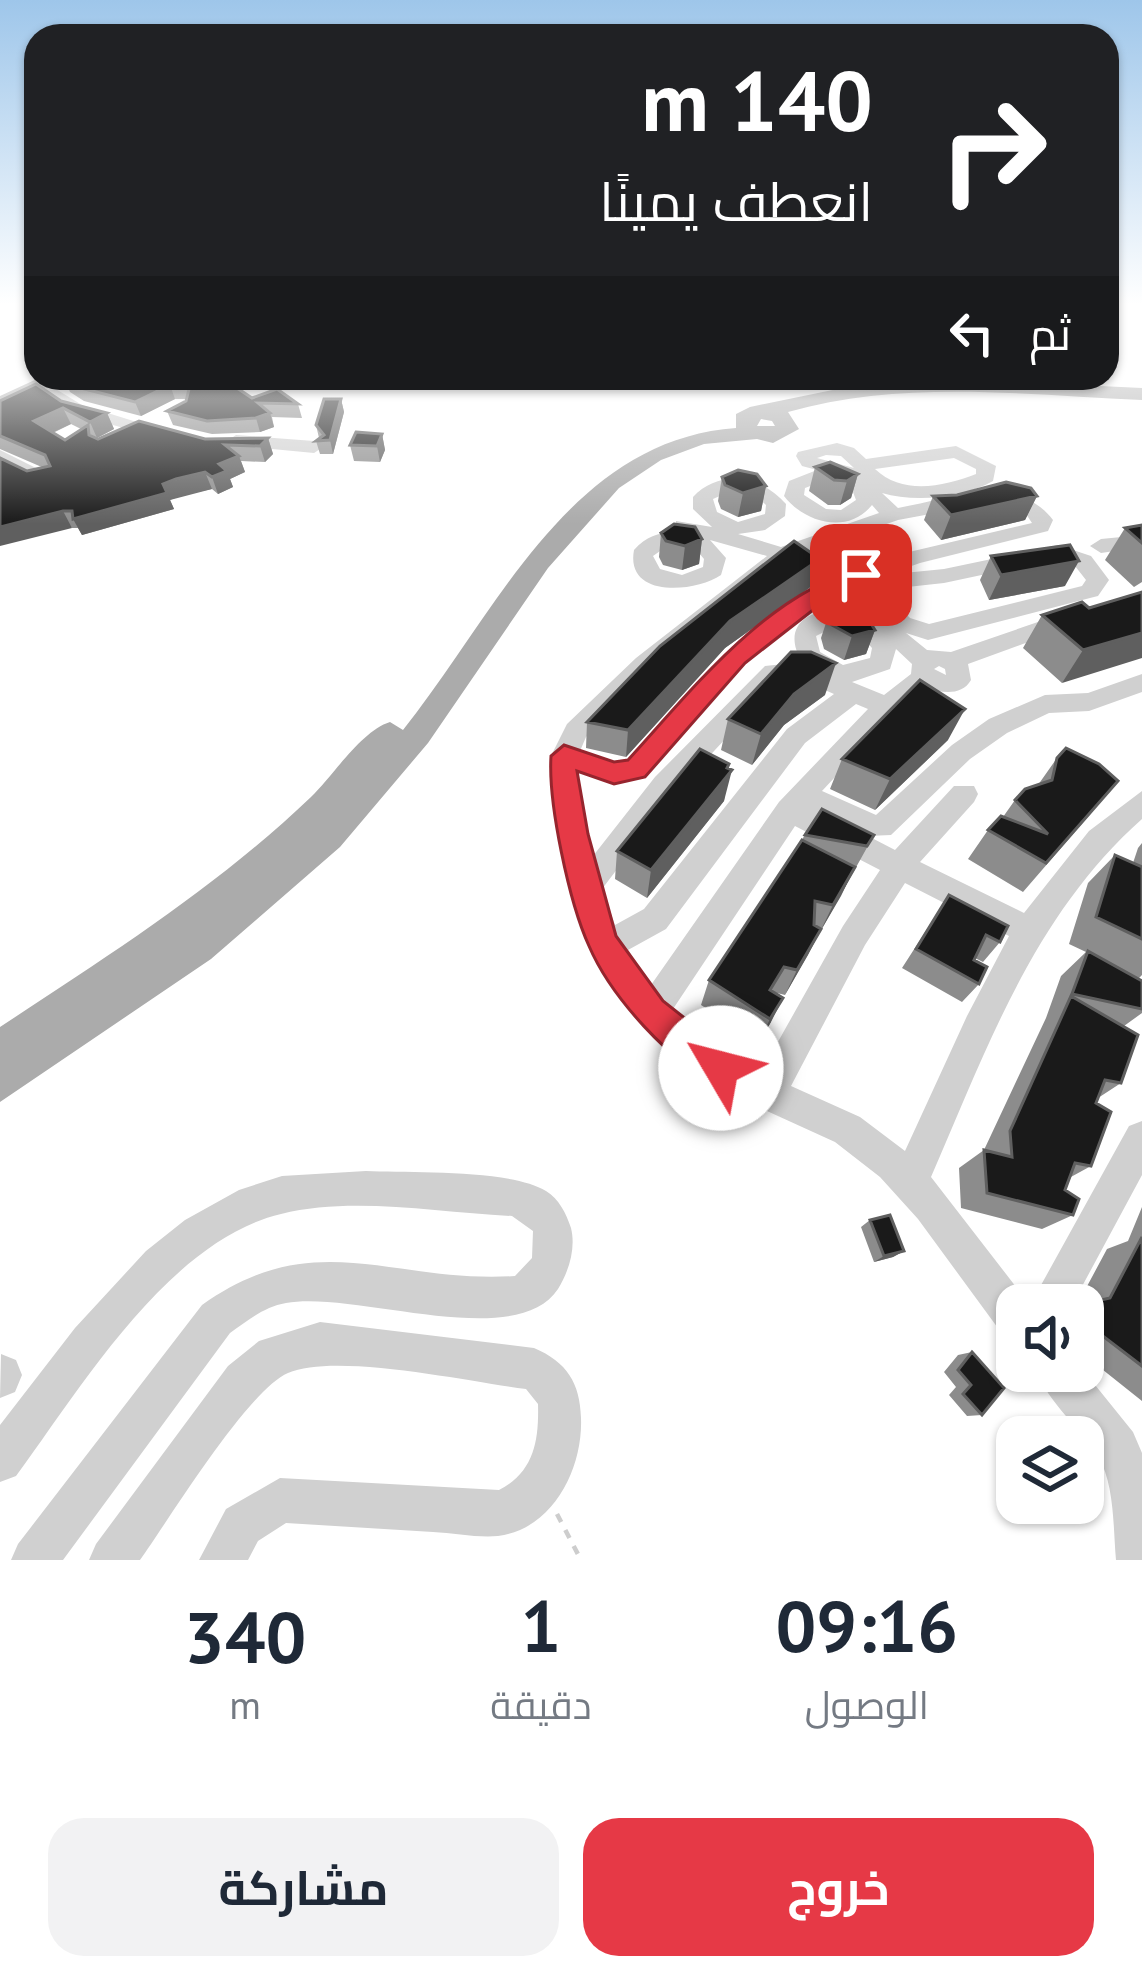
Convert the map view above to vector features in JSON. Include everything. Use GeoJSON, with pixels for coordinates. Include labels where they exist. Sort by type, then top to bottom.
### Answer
{"type":"FeatureCollection","features":[{"type":"Feature","properties":{"kind":"main road"},"geometry":{"type":"LineString","coordinates":[[0,404],[29,390]]}},
{"type":"Feature","properties":{"kind":"main road"},"geometry":{"type":"LineString","coordinates":[[0,1082],[190,951],[323,842],[399,759],[536,563],[596,496],[680,446],[811,399],[881,390]]}},
{"type":"Feature","properties":{"kind":"main road"},"geometry":{"type":"LineString","coordinates":[[921,390],[1142,397]]}},
{"type":"Feature","properties":{"kind":"main road"},"geometry":{"type":"LineString","coordinates":[[0,1051],[170,938],[301,830],[368,762],[519,559],[583,488],[653,447],[755,420],[779,434],[799,413],[826,404],[895,396],[1142,397]]}},
{"type":"Feature","properties":{"kind":"street"},"geometry":{"type":"LineString","coordinates":[[57,390],[76,410],[182,437]]}},
{"type":"Feature","properties":{"kind":"street"},"geometry":{"type":"LineString","coordinates":[[106,445],[162,418]]}},
{"type":"Feature","properties":{"kind":"street"},"geometry":{"type":"LineString","coordinates":[[225,454],[212,445],[238,441],[314,447]]}},
{"type":"Feature","properties":{"kind":"street"},"geometry":{"type":"LineString","coordinates":[[864,465],[956,452],[983,462],[988,474],[977,482],[901,492],[883,486],[853,454],[838,449],[806,457],[852,474],[893,515]]}},
{"type":"Feature","properties":{"kind":"street"},"geometry":{"type":"LineString","coordinates":[[0,456],[45,480]]}},
{"type":"Feature","properties":{"kind":"street"},"geometry":{"type":"LineString","coordinates":[[720,486],[754,487],[786,502],[772,520],[756,527],[691,526],[701,501],[720,486]]}},
{"type":"Feature","properties":{"kind":"street"},"geometry":{"type":"LineString","coordinates":[[564,756],[614,773],[635,770],[736,657],[926,554],[1033,532],[1043,524],[1035,507],[1002,496],[893,515],[784,553],[646,664],[582,724],[564,756],[563,779],[585,888],[602,942],[652,1012],[695,1051],[768,1094],[844,1126],[881,1153],[910,1182],[996,1294]]}},
{"type":"Feature","properties":{"kind":"street"},"geometry":{"type":"LineString","coordinates":[[691,526],[784,553],[902,623],[928,632],[1090,591],[1098,580],[1076,557],[1050,553],[854,592]]}},
{"type":"Feature","properties":{"kind":"street"},"geometry":{"type":"LineString","coordinates":[[1101,546],[1142,541]]}},
{"type":"Feature","properties":{"kind":"street"},"geometry":{"type":"LineString","coordinates":[[854,592],[881,631],[933,666]]}},
{"type":"Feature","properties":{"kind":"street"},"geometry":{"type":"LineString","coordinates":[[652,1012],[796,801],[886,706],[933,666],[1040,627],[1103,611]]}},
{"type":"Feature","properties":{"kind":"street"},"geometry":{"type":"LineString","coordinates":[[585,888],[664,785],[774,672],[798,670],[886,706]]}},
{"type":"Feature","properties":{"kind":"street"},"geometry":{"type":"LineString","coordinates":[[796,801],[881,826],[961,752],[998,726],[1046,704],[1089,702],[1142,683]]}},
{"type":"Feature","properties":{"kind":"street"},"geometry":{"type":"LineString","coordinates":[[602,942],[626,937],[655,919],[796,736],[854,693]]}},
{"type":"Feature","properties":{"kind":"street"},"geometry":{"type":"LineString","coordinates":[[768,1094],[898,866],[964,794]]}},
{"type":"Feature","properties":{"kind":"street"},"geometry":{"type":"LineString","coordinates":[[796,801],[898,866],[1027,930]]}},
{"type":"Feature","properties":{"kind":"street"},"geometry":{"type":"LineString","coordinates":[[910,1182],[1027,930],[1076,864],[1138,811]]}},
{"type":"Feature","properties":{"kind":"street"},"geometry":{"type":"LineString","coordinates":[[1062,1284],[1142,1139]]}},
{"type":"Feature","properties":{"kind":"street"},"geometry":{"type":"LineString","coordinates":[[0,1460],[153,1270],[195,1234],[240,1208],[308,1192],[512,1197],[536,1204],[552,1225],[551,1267],[544,1280],[521,1296],[301,1280],[282,1280],[245,1294],[216,1319],[34,1560]]}},
{"type":"Feature","properties":{"kind":"street"},"geometry":{"type":"LineString","coordinates":[[112,1560],[243,1381],[274,1356],[304,1344],[542,1372],[559,1396],[557,1444],[544,1484],[532,1499],[499,1513],[280,1500],[242,1525],[222,1560]]}},
{"type":"Feature","properties":{"kind":"street"},"geometry":{"type":"LineString","coordinates":[[1075,1392],[1134,1453],[1139,1560]]}},
{"type":"Feature","properties":{"kind":"path"},"geometry":{"type":"LineString","coordinates":[[532,1499],[563,1520],[581,1560]]}},
{"type":"Feature","properties":{"kind":"building"},"geometry":{"type":"Polygon","coordinates":[[[24,390],[45,390],[61,401],[107,413],[90,422],[63,408],[34,421],[65,440],[88,425],[89,435],[98,439],[139,421],[205,439],[268,438],[260,446],[225,445],[239,456],[219,464],[227,471],[212,477],[205,472],[176,479],[163,484],[167,493],[73,519],[72,511],[63,511],[0,527],[0,458],[27,471],[50,466],[45,455],[0,436],[0,401],[24,390]]]}},
{"type":"Feature","properties":{"kind":"building"},"geometry":{"type":"Polygon","coordinates":[[[89,390],[160,390],[135,402],[89,390]]]}},
{"type":"Feature","properties":{"kind":"building"},"geometry":{"type":"Polygon","coordinates":[[[189,390],[240,390],[252,398],[278,390],[298,404],[258,403],[270,413],[207,421],[167,411],[186,401],[189,390]]]}},
{"type":"Feature","properties":{"kind":"building"},"geometry":{"type":"Polygon","coordinates":[[[324,399],[341,399],[330,440],[316,441],[324,435],[316,425],[324,399]]]}},
{"type":"Feature","properties":{"kind":"building"},"geometry":{"type":"Polygon","coordinates":[[[356,432],[382,434],[377,446],[350,445],[356,432]]]}},
{"type":"Feature","properties":{"kind":"building"},"geometry":{"type":"Polygon","coordinates":[[[830,462],[858,474],[847,481],[834,480],[815,467],[830,462]]]}},
{"type":"Feature","properties":{"kind":"building"},"geometry":{"type":"Polygon","coordinates":[[[738,470],[757,474],[766,486],[743,493],[725,485],[722,477],[738,470]]]}},
{"type":"Feature","properties":{"kind":"building"},"geometry":{"type":"Polygon","coordinates":[[[1006,482],[1031,488],[1037,496],[951,515],[933,496],[957,495],[1006,482]]]}},
{"type":"Feature","properties":{"kind":"building"},"geometry":{"type":"Polygon","coordinates":[[[674,524],[695,527],[702,539],[685,546],[666,541],[661,533],[674,524]]]}},
{"type":"Feature","properties":{"kind":"building"},"geometry":{"type":"Polygon","coordinates":[[[1142,525],[1142,543],[1125,528],[1142,525]]]}},
{"type":"Feature","properties":{"kind":"building"},"geometry":{"type":"Polygon","coordinates":[[[794,541],[820,559],[730,621],[628,730],[587,722],[660,646],[794,541]]]}},
{"type":"Feature","properties":{"kind":"building"},"geometry":{"type":"Polygon","coordinates":[[[1070,545],[1079,561],[1001,575],[991,556],[1070,545]]]}},
{"type":"Feature","properties":{"kind":"building"},"geometry":{"type":"Polygon","coordinates":[[[1142,592],[1142,633],[1083,650],[1042,615],[1082,602],[1089,608],[1142,592]]]}},
{"type":"Feature","properties":{"kind":"building"},"geometry":{"type":"Polygon","coordinates":[[[845,606],[863,611],[875,630],[852,636],[832,625],[829,614],[845,606]]]}},
{"type":"Feature","properties":{"kind":"building"},"geometry":{"type":"Polygon","coordinates":[[[791,652],[811,652],[836,663],[794,694],[761,734],[728,719],[791,652]]]}},
{"type":"Feature","properties":{"kind":"building"},"geometry":{"type":"Polygon","coordinates":[[[920,680],[965,709],[890,779],[842,759],[920,680]]]}},
{"type":"Feature","properties":{"kind":"building"},"geometry":{"type":"Polygon","coordinates":[[[1066,748],[1099,764],[1118,781],[1046,863],[988,830],[1001,816],[1048,834],[1015,800],[1025,789],[1052,780],[1057,758],[1066,748]]]}},
{"type":"Feature","properties":{"kind":"building"},"geometry":{"type":"Polygon","coordinates":[[[700,749],[732,770],[651,870],[617,851],[700,749]]]}},
{"type":"Feature","properties":{"kind":"building"},"geometry":{"type":"Polygon","coordinates":[[[822,809],[874,835],[867,846],[805,835],[822,809]]]}},
{"type":"Feature","properties":{"kind":"building"},"geometry":{"type":"Polygon","coordinates":[[[802,840],[855,867],[833,905],[815,901],[814,925],[821,929],[797,970],[784,967],[770,990],[783,998],[770,1019],[709,980],[802,840]]]}},
{"type":"Feature","properties":{"kind":"building"},"geometry":{"type":"Polygon","coordinates":[[[1115,855],[1142,867],[1142,939],[1096,917],[1115,855]]]}},
{"type":"Feature","properties":{"kind":"building"},"geometry":{"type":"Polygon","coordinates":[[[949,895],[1008,926],[1000,942],[986,935],[974,960],[987,967],[979,984],[916,949],[949,895]]]}},
{"type":"Feature","properties":{"kind":"building"},"geometry":{"type":"Polygon","coordinates":[[[1088,951],[1142,981],[1142,1009],[1072,994],[1088,951]]]}},
{"type":"Feature","properties":{"kind":"building"},"geometry":{"type":"Polygon","coordinates":[[[1071,996],[1138,1035],[1121,1083],[1105,1080],[1096,1103],[1111,1112],[1091,1166],[1075,1163],[1065,1190],[1079,1199],[1073,1215],[987,1193],[984,1150],[1012,1157],[1010,1131],[1071,996]]]}},
{"type":"Feature","properties":{"kind":"building"},"geometry":{"type":"Polygon","coordinates":[[[890,1215],[904,1251],[884,1256],[870,1220],[890,1215]]]}},
{"type":"Feature","properties":{"kind":"building"},"geometry":{"type":"Polygon","coordinates":[[[1142,1237],[1142,1366],[1104,1337],[1104,1299],[1110,1298],[1142,1237]]]}},
{"type":"Feature","properties":{"kind":"building"},"geometry":{"type":"Polygon","coordinates":[[[972,1352],[996,1379],[996,1392],[1001,1392],[982,1415],[963,1394],[971,1385],[958,1370],[972,1352]]]}},
{"type":"Feature","properties":{"kind":"route"},"geometry":{"type":"LineString","coordinates":[[721,1068],[652,1012],[602,942],[574,834],[563,779],[564,756],[614,773],[635,770],[736,657],[810,600],[861,575]]}}]}
